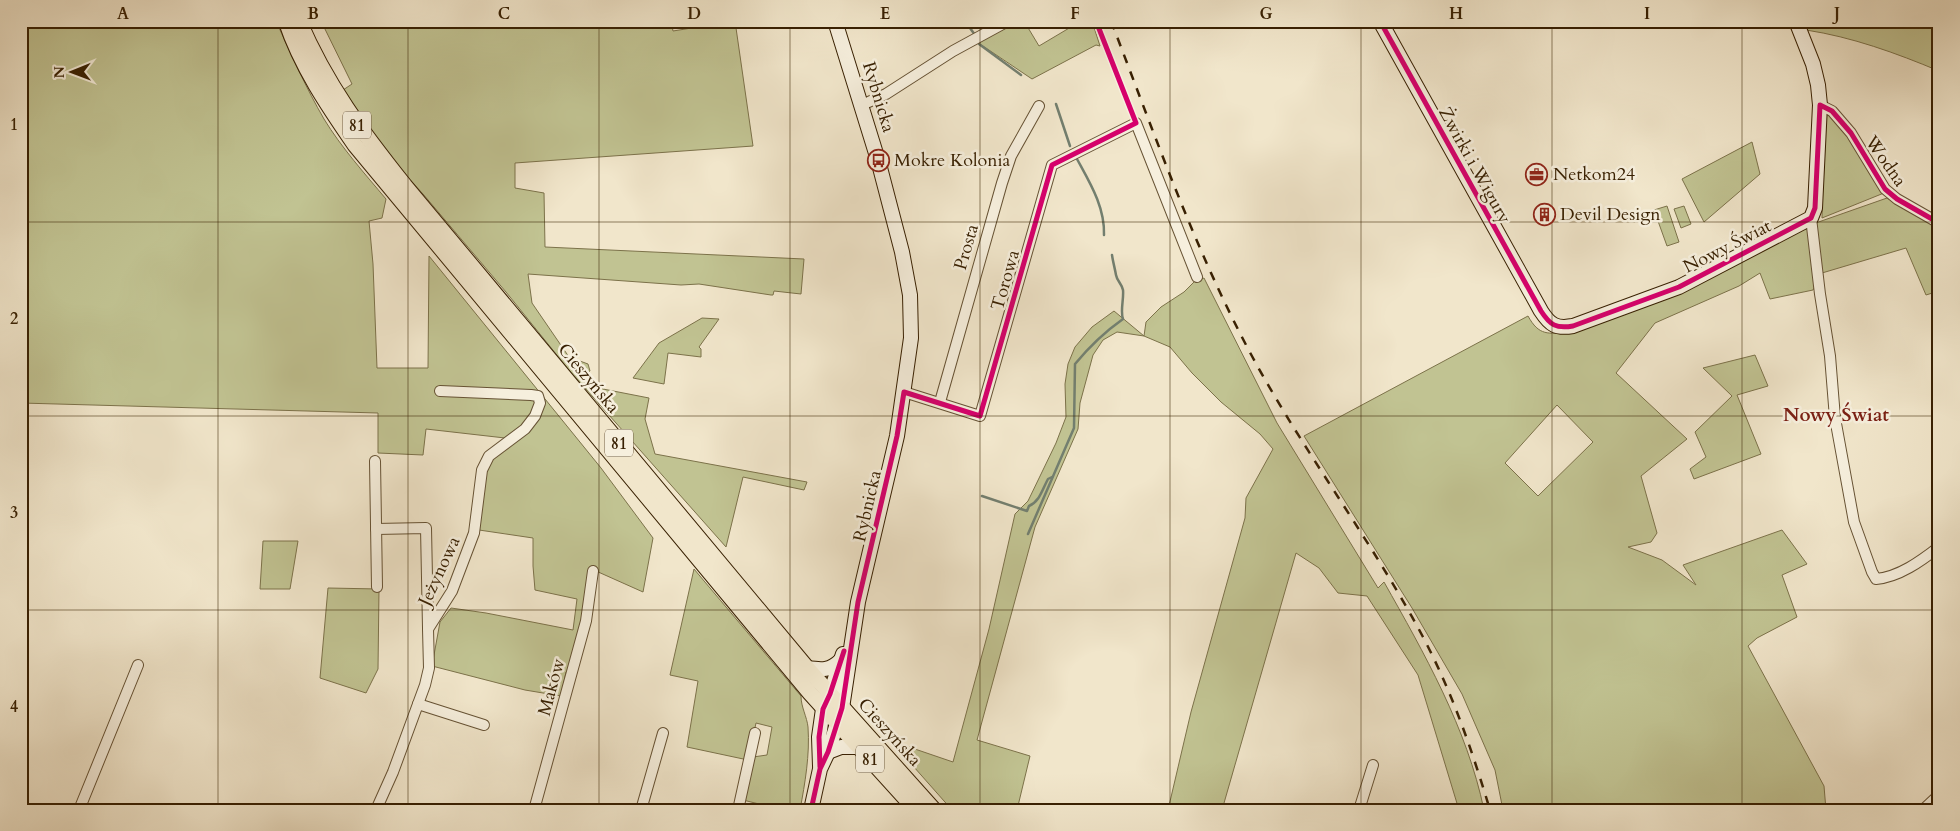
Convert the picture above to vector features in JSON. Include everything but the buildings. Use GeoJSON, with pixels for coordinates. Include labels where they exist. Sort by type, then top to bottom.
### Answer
{"type":"FeatureCollection","features":[{"type":"Feature","properties":{"kind":"main road","name":"Cieszyńska"},"geometry":{"type":"LineString","coordinates":[[286,21],[323,98],[355,144],[823,708],[916,810]]}},
{"type":"Feature","properties":{"kind":"main road","name":"Cieszyńska"},"geometry":{"type":"LineString","coordinates":[[300,21],[321,69],[351,117],[378,153],[807,668],[934,810]]}},
{"type":"Feature","properties":{"kind":"street","name":"Rybnicka"},"geometry":{"type":"LineString","coordinates":[[820,769],[828,752],[842,708],[854,625],[897,436],[911,338],[908,280],[892,212],[862,105],[835,21]]}},
{"type":"Feature","properties":{"kind":"street"},"geometry":{"type":"LineString","coordinates":[[862,105],[886,94],[953,50],[1008,21]]}},
{"type":"Feature","properties":{"kind":"street","name":"Żwirki i Wigury"},"geometry":{"type":"LineString","coordinates":[[1380,21],[1548,321]]}},
{"type":"Feature","properties":{"kind":"street"},"geometry":{"type":"LineString","coordinates":[[1796,21],[1817,75],[1820,105],[1815,208],[1811,218],[1830,356],[1835,418],[1854,522],[1876,579],[1885,578],[1918,562],[1939,547]]}},
{"type":"Feature","properties":{"kind":"street","name":"Wodna"},"geometry":{"type":"LineString","coordinates":[[1820,105],[1832,111],[1851,133],[1885,189],[1897,199],[1939,222]]}},
{"type":"Feature","properties":{"kind":"street","name":"Prosta"},"geometry":{"type":"LineString","coordinates":[[940,402],[1011,156],[1039,106]]}},
{"type":"Feature","properties":{"kind":"street","name":"Torowa"},"geometry":{"type":"LineString","coordinates":[[904,392],[980,416],[1052,164],[1136,123],[1197,277]]}},
{"type":"Feature","properties":{"kind":"street","name":"Nowy Świat"},"geometry":{"type":"LineString","coordinates":[[1548,321],[1556,327],[1573,326],[1679,287],[1811,218]]}},
{"type":"Feature","properties":{"kind":"street","name":"Jeżynowa"},"geometry":{"type":"LineString","coordinates":[[376,810],[393,772],[429,668],[428,629],[452,591],[474,533],[482,470],[489,456],[525,429],[535,416],[540,403],[538,396],[531,395],[440,391]]}},
{"type":"Feature","properties":{"kind":"street"},"geometry":{"type":"LineString","coordinates":[[375,461],[376,587]]}},
{"type":"Feature","properties":{"kind":"street"},"geometry":{"type":"LineString","coordinates":[[376,529],[426,528],[428,629]]}},
{"type":"Feature","properties":{"kind":"street","name":"Maków"},"geometry":{"type":"LineString","coordinates":[[534,810],[586,621],[593,571]]}},
{"type":"Feature","properties":{"kind":"street","name":"Rybnicka"},"geometry":{"type":"LineString","coordinates":[[820,769],[819,737],[823,708],[830,694],[854,625]]}},
{"type":"Feature","properties":{"kind":"street"},"geometry":{"type":"LineString","coordinates":[[807,668],[825,670],[835,666],[841,660]]}},
{"type":"Feature","properties":{"kind":"street"},"geometry":{"type":"LineString","coordinates":[[79,810],[138,665]]}},
{"type":"Feature","properties":{"kind":"street"},"geometry":{"type":"LineString","coordinates":[[418,704],[484,725]]}},
{"type":"Feature","properties":{"kind":"street"},"geometry":{"type":"LineString","coordinates":[[641,810],[663,733]]}},
{"type":"Feature","properties":{"kind":"street"},"geometry":{"type":"LineString","coordinates":[[738,810],[755,733]]}},
{"type":"Feature","properties":{"kind":"street"},"geometry":{"type":"LineString","coordinates":[[828,752],[840,747],[859,747]]}},
{"type":"Feature","properties":{"kind":"street"},"geometry":{"type":"LineString","coordinates":[[1359,810],[1373,765]]}},
{"type":"Feature","properties":{"kind":"street"},"geometry":{"type":"LineString","coordinates":[[811,810],[820,769]]}},
{"type":"Feature","properties":{"kind":"street"},"geometry":{"type":"LineString","coordinates":[[1924,810],[1939,796]]}},
{"type":"Feature","properties":{"kind":"green space"},"geometry":{"type":"Polygon","coordinates":[[[21,21],[276,21],[324,119],[346,150],[386,199],[382,218],[369,221],[373,264],[377,368],[428,368],[429,256],[601,468],[653,538],[643,592],[596,571],[576,677],[566,672],[561,696],[525,690],[432,666],[440,622],[451,608],[573,630],[577,599],[535,590],[533,538],[479,530],[485,469],[505,438],[426,429],[423,455],[378,453],[378,413],[21,403],[21,21]]]}},
{"type":"Feature","properties":{"kind":"green space"},"geometry":{"type":"Polygon","coordinates":[[[321,21],[671,21],[673,31],[735,21],[753,146],[515,163],[515,188],[544,193],[545,247],[804,259],[801,294],[774,291],[773,295],[771,295],[699,284],[681,285],[528,274],[532,303],[569,357],[588,364],[590,371],[586,374],[603,389],[649,398],[645,419],[655,454],[807,482],[804,490],[743,477],[726,547],[569,370],[423,194],[374,141],[343,90],[352,84],[321,21]]]}},
{"type":"Feature","properties":{"kind":"green space"},"geometry":{"type":"Polygon","coordinates":[[[1013,21],[1024,21],[1039,46],[1081,21],[1092,21],[1100,46],[1096,45],[1032,79],[977,42],[1013,21]]]}},
{"type":"Feature","properties":{"kind":"green space"},"geometry":{"type":"Polygon","coordinates":[[[1803,21],[1939,21],[1939,71],[1874,46],[1806,30],[1803,21]]]}},
{"type":"Feature","properties":{"kind":"green space"},"geometry":{"type":"Polygon","coordinates":[[[1824,114],[1832,117],[1850,135],[1884,193],[1822,218],[1824,114]]]}},
{"type":"Feature","properties":{"kind":"green space"},"geometry":{"type":"Polygon","coordinates":[[[1752,142],[1760,174],[1704,222],[1682,179],[1752,142]]]}},
{"type":"Feature","properties":{"kind":"green space"},"geometry":{"type":"Polygon","coordinates":[[[1887,198],[1939,227],[1939,291],[1926,295],[1906,248],[1822,273],[1813,290],[1770,299],[1760,273],[1739,286],[1655,323],[1616,373],[1687,439],[1641,476],[1657,533],[1651,542],[1628,547],[1662,560],[1696,585],[1683,565],[1782,530],[1807,564],[1782,575],[1797,617],[1757,638],[1748,646],[1824,786],[1826,810],[1503,810],[1495,770],[1462,694],[1412,608],[1304,436],[1528,316],[1536,327],[1545,332],[1569,332],[1810,225],[1887,198]],[[1557,405],[1505,463],[1538,496],[1593,442],[1557,405]]]}},
{"type":"Feature","properties":{"kind":"green space"},"geometry":{"type":"Polygon","coordinates":[[[1667,206],[1679,242],[1667,246],[1654,210],[1667,206]]]}},
{"type":"Feature","properties":{"kind":"green space"},"geometry":{"type":"Polygon","coordinates":[[[1684,206],[1691,224],[1681,228],[1674,209],[1684,206]]]}},
{"type":"Feature","properties":{"kind":"green space"},"geometry":{"type":"Polygon","coordinates":[[[1204,278],[1277,423],[1378,588],[1384,582],[1429,664],[1467,750],[1484,810],[1459,810],[1418,675],[1367,596],[1338,593],[1319,568],[1296,553],[1222,810],[1168,810],[1191,712],[1245,518],[1246,498],[1273,449],[1260,434],[1221,402],[1192,373],[1170,347],[1144,336],[1146,322],[1161,307],[1184,292],[1195,281],[1204,278]]]}},
{"type":"Feature","properties":{"kind":"green space"},"geometry":{"type":"Polygon","coordinates":[[[1114,311],[1144,336],[1117,332],[1103,340],[1093,355],[1080,403],[1078,429],[1035,527],[977,740],[1030,756],[1017,810],[952,810],[906,758],[909,747],[953,762],[989,629],[1015,514],[1028,501],[1056,443],[1066,417],[1065,384],[1068,364],[1075,347],[1092,327],[1114,311]]]}},
{"type":"Feature","properties":{"kind":"green space"},"geometry":{"type":"Polygon","coordinates":[[[702,318],[719,319],[699,347],[701,349],[701,357],[668,353],[664,384],[633,378],[659,343],[702,318]]]}},
{"type":"Feature","properties":{"kind":"green space"},"geometry":{"type":"Polygon","coordinates":[[[1755,355],[1768,386],[1737,395],[1761,454],[1694,479],[1690,469],[1706,457],[1695,432],[1732,396],[1703,368],[1755,355]]]}},
{"type":"Feature","properties":{"kind":"green space"},"geometry":{"type":"Polygon","coordinates":[[[263,541],[298,541],[290,589],[260,589],[263,541]]]}},
{"type":"Feature","properties":{"kind":"green space"},"geometry":{"type":"Polygon","coordinates":[[[694,569],[801,696],[807,723],[808,748],[807,769],[800,810],[783,810],[743,800],[753,757],[767,755],[772,727],[756,723],[748,760],[687,747],[698,681],[670,675],[694,569]]]}},
{"type":"Feature","properties":{"kind":"green space"},"geometry":{"type":"Polygon","coordinates":[[[328,588],[379,589],[378,669],[366,693],[320,678],[328,588]]]}},
{"type":"Feature","properties":{"kind":"waterway"},"geometry":{"type":"LineString","coordinates":[[965,21],[975,35]]}},
{"type":"Feature","properties":{"kind":"waterway"},"geometry":{"type":"LineString","coordinates":[[979,44],[1021,75]]}},
{"type":"Feature","properties":{"kind":"waterway"},"geometry":{"type":"LineString","coordinates":[[1056,104],[1070,146]]}},
{"type":"Feature","properties":{"kind":"waterway"},"geometry":{"type":"LineString","coordinates":[[1077,159],[1092,186],[1099,205],[1104,225],[1104,235]]}},
{"type":"Feature","properties":{"kind":"waterway"},"geometry":{"type":"LineString","coordinates":[[1028,534],[1074,428],[1075,364],[1086,351],[1123,319],[1123,290],[1117,277],[1112,255]]}},
{"type":"Feature","properties":{"kind":"waterway"},"geometry":{"type":"LineString","coordinates":[[982,496],[1027,511],[1029,506],[1038,498],[1048,479],[1052,477]]}},
{"type":"Feature","properties":{"kind":"railway"},"geometry":{"type":"LineString","coordinates":[[1111,21],[1194,234],[1232,317],[1273,394],[1382,566],[1423,637],[1461,722],[1490,810]]}},
{"type":"Feature","properties":{"kind":"cycle path"},"geometry":{"type":"LineString","coordinates":[[811,810],[820,769],[828,752],[842,708],[858,602],[897,436],[904,392],[980,416],[1052,165],[1136,123],[1096,21]]}},
{"type":"Feature","properties":{"kind":"cycle path"},"geometry":{"type":"LineString","coordinates":[[1380,21],[1541,311],[1547,320],[1554,325],[1562,327],[1573,326],[1679,287],[1811,218],[1815,208],[1820,105],[1832,111],[1851,133],[1885,189],[1897,199],[1939,223]]}},
{"type":"Feature","properties":{"kind":"cycle path"},"geometry":{"type":"LineString","coordinates":[[820,767],[819,737],[823,709],[844,651]]}},
{"type":"Feature","properties":{"kind":"place","name":"Mokre Kolonia"},"geometry":{"type":"Point","coordinates":[878,160]}},
{"type":"Feature","properties":{"kind":"place","name":"Netkom24"},"geometry":{"type":"Point","coordinates":[1537,174]}},
{"type":"Feature","properties":{"kind":"place","name":"Devil Design"},"geometry":{"type":"Point","coordinates":[1544,214]}},
{"type":"Feature","properties":{"kind":"district","name":"Nowy Świat"},"geometry":{"type":"Point","coordinates":[1836,414]}}]}
